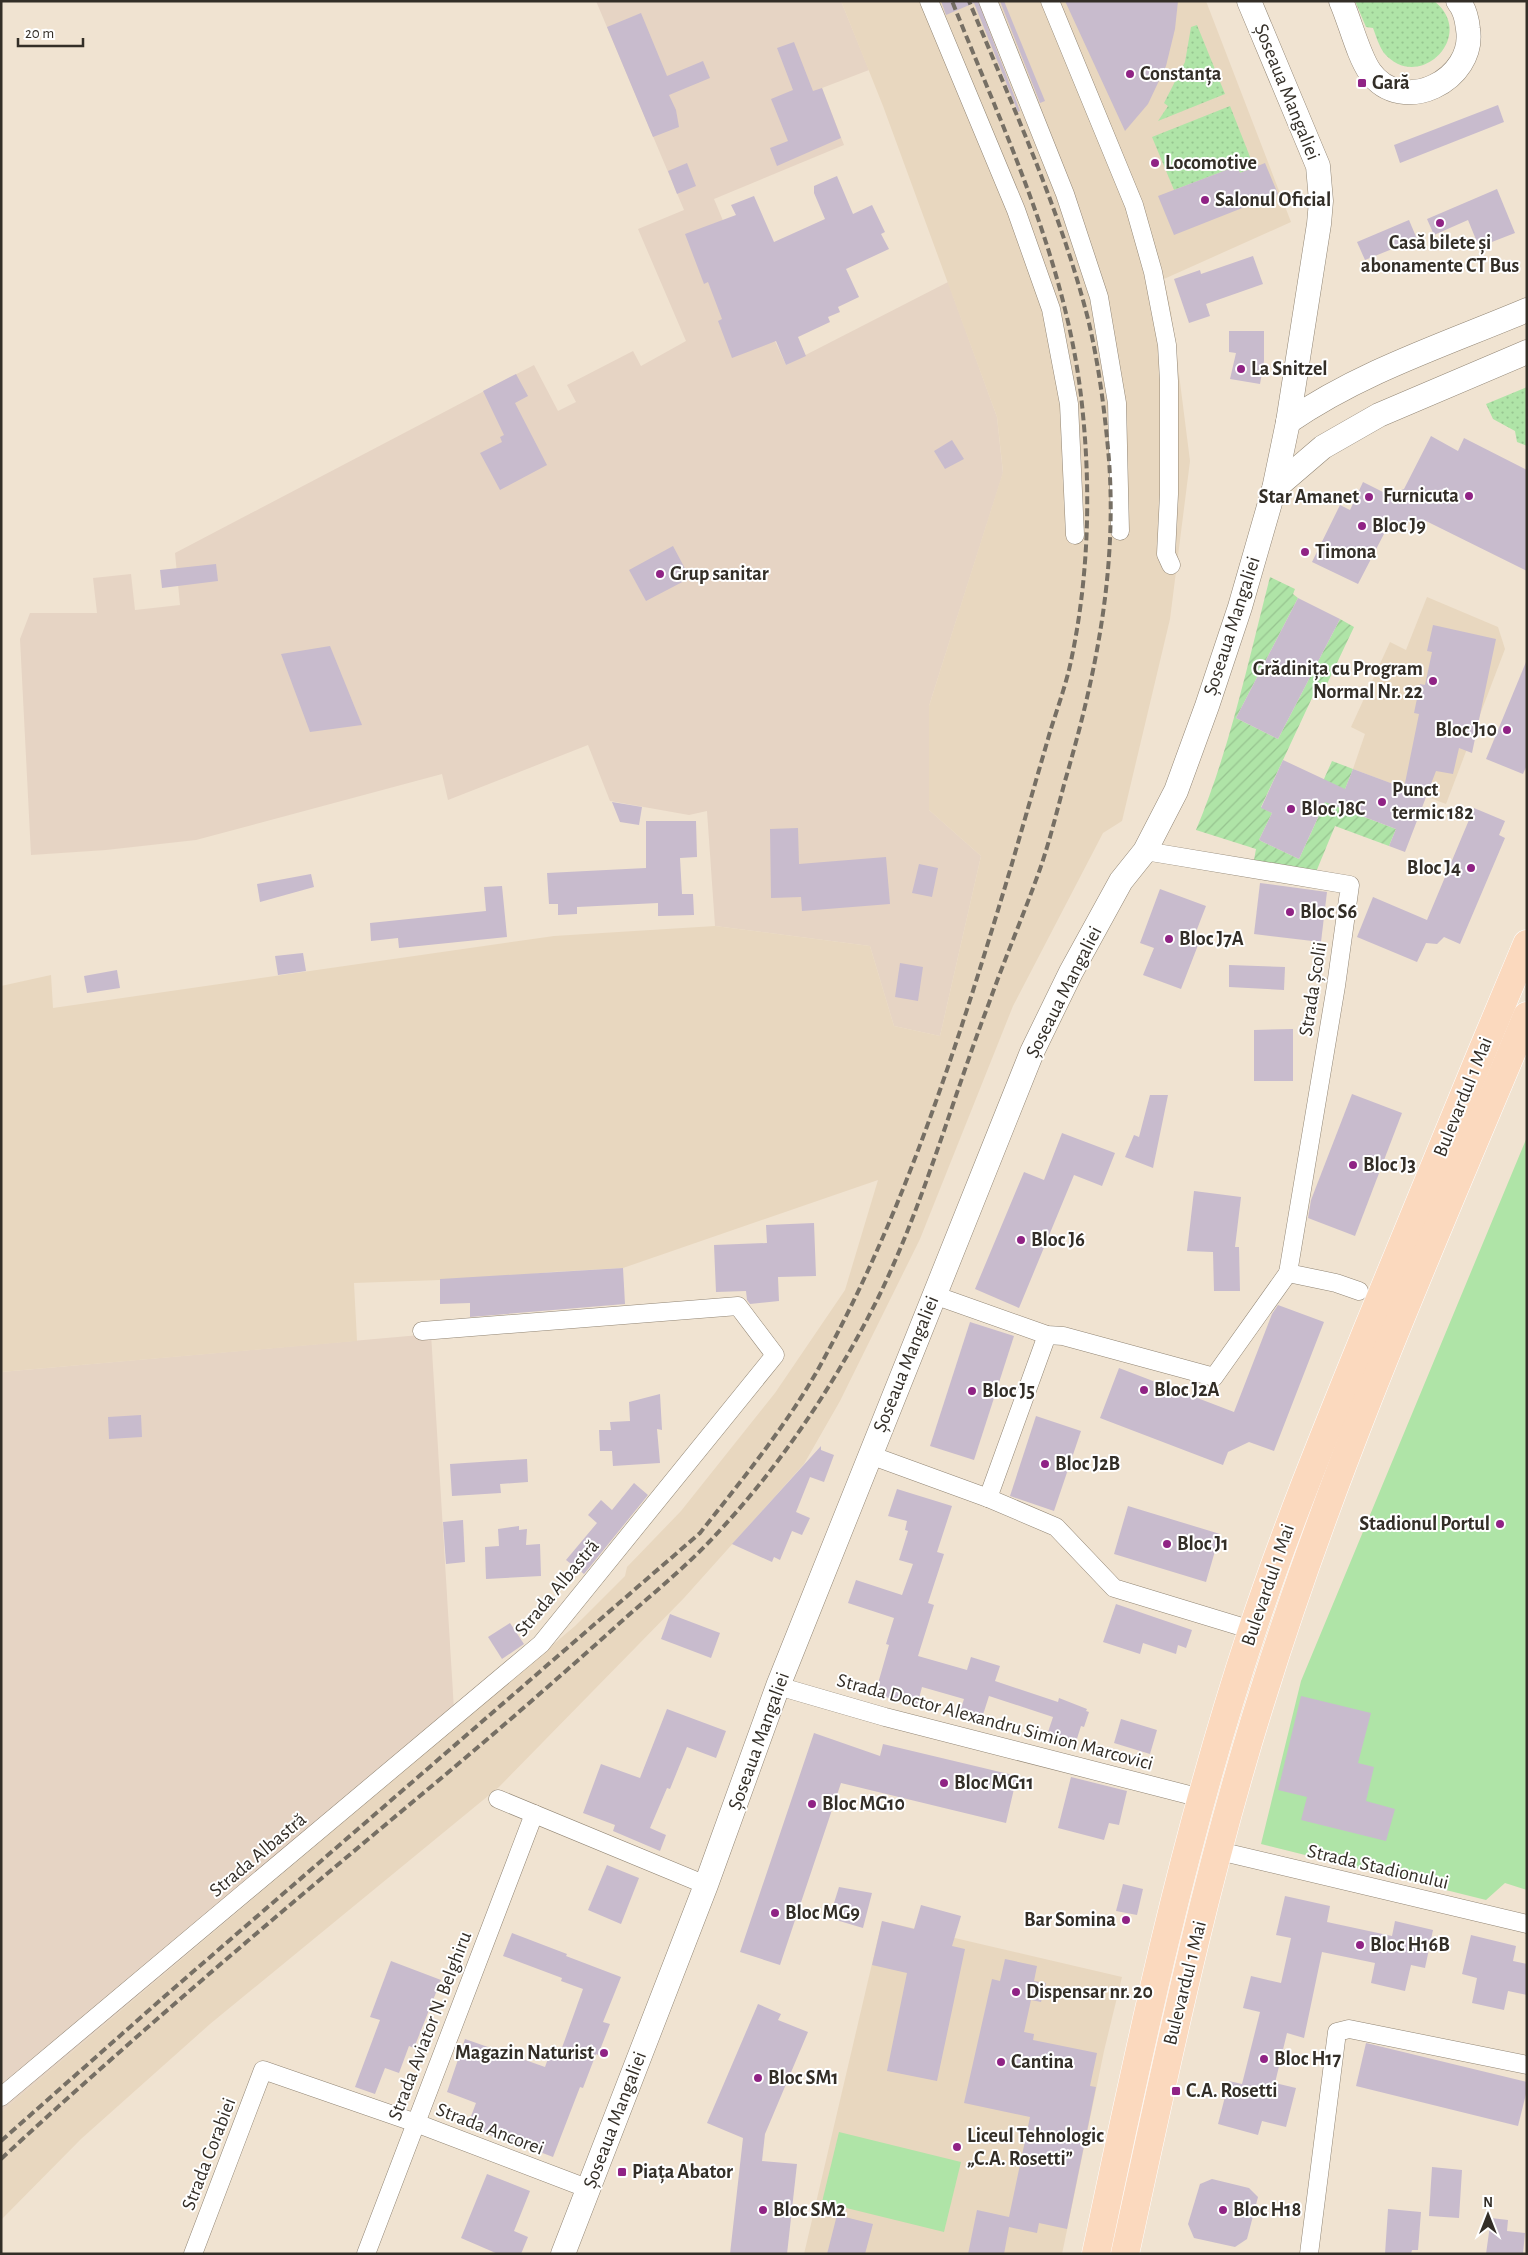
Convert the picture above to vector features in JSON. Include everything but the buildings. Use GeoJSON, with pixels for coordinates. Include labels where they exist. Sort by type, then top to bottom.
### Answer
{"type":"FeatureCollection","features":[{"type":"Feature","properties":{"kind":"main road","name":"Bulevardul 1 Mai"},"geometry":{"type":"LineString","coordinates":[[1096,2254],[1162,1952],[1201,1798],[1252,1630],[1291,1518],[1322,1440],[1527,944]]}},
{"type":"Feature","properties":{"kind":"main road","name":"Bulevardul 1 Mai"},"geometry":{"type":"LineString","coordinates":[[1125,2254],[1161,2085],[1219,1851],[1262,1696],[1318,1528],[1432,1242],[1527,1016]]}},
{"type":"Feature","properties":{"kind":"street"},"geometry":{"type":"LineString","coordinates":[[929,1],[1016,210],[1050,309],[1069,404],[1075,535]]}},
{"type":"Feature","properties":{"kind":"street"},"geometry":{"type":"LineString","coordinates":[[988,1],[1065,194],[1099,297],[1117,403],[1120,531]]}},
{"type":"Feature","properties":{"kind":"street"},"geometry":{"type":"LineString","coordinates":[[1050,1],[1134,205],[1152,272],[1168,363],[1169,494],[1166,554],[1171,565]]}},
{"type":"Feature","properties":{"kind":"street","name":"Șoseaua Mangaliei"},"geometry":{"type":"LineString","coordinates":[[563,2254],[706,1885],[778,1686],[1032,1052],[1071,972],[1121,881],[1145,851],[1176,791],[1240,607],[1274,489],[1288,422],[1320,224],[1318,166],[1249,1]]}},
{"type":"Feature","properties":{"kind":"street"},"geometry":{"type":"LineString","coordinates":[[1341,1],[1370,72],[1385,86],[1407,94],[1426,90],[1452,75],[1464,60],[1469,35],[1467,20],[1458,1]]}},
{"type":"Feature","properties":{"kind":"street"},"geometry":{"type":"LineString","coordinates":[[1288,422],[1348,386],[1527,310]]}},
{"type":"Feature","properties":{"kind":"street"},"geometry":{"type":"LineString","coordinates":[[1274,489],[1323,447],[1380,415],[1527,352]]}},
{"type":"Feature","properties":{"kind":"street","name":"Strada Școlii"},"geometry":{"type":"LineString","coordinates":[[1047,1335],[1063,1336],[1214,1377],[1288,1273],[1336,986],[1350,885],[1145,851]]}},
{"type":"Feature","properties":{"kind":"street"},"geometry":{"type":"LineString","coordinates":[[1288,1273],[1336,1283],[1359,1291]]}},
{"type":"Feature","properties":{"kind":"street"},"geometry":{"type":"LineString","coordinates":[[934,1294],[1047,1335],[988,1498]]}},
{"type":"Feature","properties":{"kind":"street","name":"Strada Albastră"},"geometry":{"type":"LineString","coordinates":[[1,2097],[541,1644],[774,1355],[738,1306],[422,1331]]}},
{"type":"Feature","properties":{"kind":"street"},"geometry":{"type":"LineString","coordinates":[[870,1455],[988,1498],[1056,1527],[1114,1588],[1252,1630]]}},
{"type":"Feature","properties":{"kind":"street","name":"Strada Doctor Alexandru Simion Marcovici"},"geometry":{"type":"LineString","coordinates":[[778,1686],[894,1719],[1201,1798]]}},
{"type":"Feature","properties":{"kind":"street"},"geometry":{"type":"LineString","coordinates":[[498,1799],[706,1885]]}},
{"type":"Feature","properties":{"kind":"street","name":"Strada Aviator N. Belghiru"},"geometry":{"type":"LineString","coordinates":[[366,2254],[534,1814]]}},
{"type":"Feature","properties":{"kind":"street","name":"Strada Stadionului"},"geometry":{"type":"LineString","coordinates":[[1219,1851],[1527,1924]]}},
{"type":"Feature","properties":{"kind":"street"},"geometry":{"type":"LineString","coordinates":[[1309,2254],[1337,2032],[1348,2028],[1527,2065]]}},
{"type":"Feature","properties":{"kind":"street","name":"Strada Ancorei"},"geometry":{"type":"LineString","coordinates":[[263,2070],[416,2123],[589,2189]]}},
{"type":"Feature","properties":{"kind":"street","name":"Strada Corabiei"},"geometry":{"type":"LineString","coordinates":[[193,2254],[263,2070]]}},
{"type":"Feature","properties":{"kind":"shaded area"},"geometry":{"type":"Polygon","coordinates":[[[596,1],[841,1],[869,70],[822,88],[844,145],[714,199],[754,295],[786,365],[948,282],[997,417],[1003,473],[929,706],[929,810],[981,856],[940,1036],[894,1026],[870,946],[715,926],[707,811],[689,815],[610,801],[588,745],[448,800],[442,774],[196,840],[106,850],[31,855],[20,639],[30,613],[97,613],[93,578],[131,574],[135,610],[180,605],[175,553],[534,365],[558,411],[576,402],[567,385],[633,351],[641,366],[686,341],[638,229],[684,210],[596,1]]]}},
{"type":"Feature","properties":{"kind":"shaded area"},"geometry":{"type":"Polygon","coordinates":[[[841,1],[1206,1],[1291,222],[1164,279],[1171,311],[1190,461],[1170,619],[1122,821],[1103,833],[1013,1006],[920,1239],[840,1401],[804,1464],[684,1598],[499,1787],[210,2024],[81,2139],[1,2220],[1,2112],[575,1626],[625,1576],[627,1567],[681,1511],[775,1393],[845,1290],[878,1180],[623,1268],[551,1272],[497,1278],[354,1283],[357,1341],[1,1372],[1,986],[51,975],[53,1008],[554,936],[715,926],[870,946],[894,1026],[940,1036],[981,856],[929,810],[929,706],[1003,472],[997,417],[883,106],[841,1]]]}},
{"type":"Feature","properties":{"kind":"shaded area","name":"Grădinița cu Program Normal Nr. 22"},"geometry":{"type":"Polygon","coordinates":[[[1427,597],[1498,627],[1505,649],[1446,804],[1353,769],[1365,734],[1351,727],[1390,642],[1406,650],[1427,597]]]}},
{"type":"Feature","properties":{"kind":"shaded area"},"geometry":{"type":"Polygon","coordinates":[[[431,1334],[455,1726],[1,2112],[1,1372],[431,1334]]]}},
{"type":"Feature","properties":{"kind":"shaded area","name":"Liceul Tehnologic „C.A. Rosetti”"},"geometry":{"type":"Polygon","coordinates":[[[882,1921],[1122,1977],[1104,2051],[1062,2254],[804,2254],[882,1921]]]}},
{"type":"Feature","properties":{"kind":"green space"},"geometry":{"type":"Polygon","coordinates":[[[1355,1],[1434,1],[1446,15],[1450,29],[1447,43],[1439,55],[1427,64],[1413,67],[1398,64],[1384,53],[1373,28],[1366,27],[1355,1]]]}},
{"type":"Feature","properties":{"kind":"green space"},"geometry":{"type":"Polygon","coordinates":[[[1197,25],[1225,94],[1158,121],[1168,106],[1164,103],[1185,62],[1191,27],[1197,25]]]}},
{"type":"Feature","properties":{"kind":"green space"},"geometry":{"type":"Polygon","coordinates":[[[1230,106],[1254,167],[1240,173],[1237,166],[1174,190],[1152,137],[1230,106]]]}},
{"type":"Feature","properties":{"kind":"green space"},"geometry":{"type":"Polygon","coordinates":[[[1527,387],[1527,446],[1517,442],[1515,431],[1493,419],[1486,404],[1527,387]]]}},
{"type":"Feature","properties":{"kind":"green space"},"geometry":{"type":"Polygon","coordinates":[[[1270,577],[1295,589],[1293,594],[1298,598],[1236,718],[1278,739],[1340,619],[1354,627],[1326,686],[1319,683],[1261,807],[1272,813],[1259,840],[1299,859],[1321,811],[1312,806],[1332,761],[1353,769],[1338,807],[1396,829],[1389,846],[1335,826],[1316,872],[1254,860],[1256,849],[1196,830],[1229,737],[1270,577]]]}},
{"type":"Feature","properties":{"kind":"green space"},"geometry":{"type":"Polygon","coordinates":[[[1527,1137],[1527,1890],[1505,1883],[1486,1900],[1261,1844],[1301,1681],[1527,1137]]]}},
{"type":"Feature","properties":{"kind":"green space"},"geometry":{"type":"Polygon","coordinates":[[[839,2132],[961,2162],[944,2232],[822,2202],[839,2132]]]}},
{"type":"Feature","properties":{"kind":"railway"},"geometry":{"type":"LineString","coordinates":[[1,2141],[165,1996],[700,1533],[790,1415],[816,1373],[848,1313],[877,1251],[903,1189],[950,1061],[1011,867],[1064,688],[1077,631],[1086,539],[1087,477],[1083,415],[1076,361],[1065,308],[1033,204],[952,1]]}},
{"type":"Feature","properties":{"kind":"railway"},"geometry":{"type":"LineString","coordinates":[[1,2159],[258,1932],[519,1712],[709,1542],[758,1486],[803,1426],[862,1329],[895,1261],[924,1188],[975,1040],[1047,847],[1095,662],[1102,622],[1110,542],[1109,460],[1098,371],[1088,319],[1077,278],[1049,197],[969,1]]}},
{"type":"Feature","properties":{"kind":"place","name":"Constanța"},"geometry":{"type":"Point","coordinates":[1130,74]}},
{"type":"Feature","properties":{"kind":"place","name":"Gară"},"geometry":{"type":"Point","coordinates":[1362,83]}},
{"type":"Feature","properties":{"kind":"place","name":"Locomotive"},"geometry":{"type":"Point","coordinates":[1155,163]}},
{"type":"Feature","properties":{"kind":"place","name":"Salonul Oficial"},"geometry":{"type":"Point","coordinates":[1205,200]}},
{"type":"Feature","properties":{"kind":"place","name":"Casă bilete și abonamente CT Bus"},"geometry":{"type":"Point","coordinates":[1440,223]}},
{"type":"Feature","properties":{"kind":"place","name":"La Snitzel"},"geometry":{"type":"Point","coordinates":[1241,369]}},
{"type":"Feature","properties":{"kind":"place","name":"Furnicuta"},"geometry":{"type":"Point","coordinates":[1469,496]}},
{"type":"Feature","properties":{"kind":"place","name":"Star Amanet"},"geometry":{"type":"Point","coordinates":[1369,497]}},
{"type":"Feature","properties":{"kind":"place","name":"Bloc J9"},"geometry":{"type":"Point","coordinates":[1362,526]}},
{"type":"Feature","properties":{"kind":"place","name":"Timona"},"geometry":{"type":"Point","coordinates":[1305,552]}},
{"type":"Feature","properties":{"kind":"place","name":"Grup sanitar"},"geometry":{"type":"Point","coordinates":[660,574]}},
{"type":"Feature","properties":{"kind":"place","name":"Grădinița cu Program Normal Nr. 22"},"geometry":{"type":"Point","coordinates":[1433,681]}},
{"type":"Feature","properties":{"kind":"place","name":"Bloc J10"},"geometry":{"type":"Point","coordinates":[1507,730]}},
{"type":"Feature","properties":{"kind":"place","name":"Punct termic 182"},"geometry":{"type":"Point","coordinates":[1382,802]}},
{"type":"Feature","properties":{"kind":"place","name":"Bloc J8C"},"geometry":{"type":"Point","coordinates":[1291,809]}},
{"type":"Feature","properties":{"kind":"place","name":"Bloc J4"},"geometry":{"type":"Point","coordinates":[1471,868]}},
{"type":"Feature","properties":{"kind":"place","name":"Bloc S6"},"geometry":{"type":"Point","coordinates":[1290,912]}},
{"type":"Feature","properties":{"kind":"place","name":"Bloc J7A"},"geometry":{"type":"Point","coordinates":[1169,939]}},
{"type":"Feature","properties":{"kind":"place","name":"Bloc J3"},"geometry":{"type":"Point","coordinates":[1353,1165]}},
{"type":"Feature","properties":{"kind":"place","name":"Bloc J6"},"geometry":{"type":"Point","coordinates":[1021,1240]}},
{"type":"Feature","properties":{"kind":"place","name":"Bloc J2A"},"geometry":{"type":"Point","coordinates":[1144,1390]}},
{"type":"Feature","properties":{"kind":"place","name":"Bloc J5"},"geometry":{"type":"Point","coordinates":[972,1391]}},
{"type":"Feature","properties":{"kind":"place","name":"Bloc J2B"},"geometry":{"type":"Point","coordinates":[1045,1464]}},
{"type":"Feature","properties":{"kind":"place","name":"Stadionul Portul"},"geometry":{"type":"Point","coordinates":[1500,1524]}},
{"type":"Feature","properties":{"kind":"place","name":"Bloc J1"},"geometry":{"type":"Point","coordinates":[1167,1544]}},
{"type":"Feature","properties":{"kind":"place","name":"Bloc MG11"},"geometry":{"type":"Point","coordinates":[944,1783]}},
{"type":"Feature","properties":{"kind":"place","name":"Bloc MG10"},"geometry":{"type":"Point","coordinates":[812,1804]}},
{"type":"Feature","properties":{"kind":"place","name":"Bloc MG9"},"geometry":{"type":"Point","coordinates":[775,1913]}},
{"type":"Feature","properties":{"kind":"place","name":"Bar Somina"},"geometry":{"type":"Point","coordinates":[1126,1920]}},
{"type":"Feature","properties":{"kind":"place","name":"Bloc H16B"},"geometry":{"type":"Point","coordinates":[1360,1945]}},
{"type":"Feature","properties":{"kind":"place","name":"Dispensar nr. 20"},"geometry":{"type":"Point","coordinates":[1016,1992]}},
{"type":"Feature","properties":{"kind":"place","name":"Magazin Naturist"},"geometry":{"type":"Point","coordinates":[604,2053]}},
{"type":"Feature","properties":{"kind":"place","name":"Bloc H17"},"geometry":{"type":"Point","coordinates":[1264,2059]}},
{"type":"Feature","properties":{"kind":"place","name":"Cantina"},"geometry":{"type":"Point","coordinates":[1001,2062]}},
{"type":"Feature","properties":{"kind":"place","name":"Bloc SM1"},"geometry":{"type":"Point","coordinates":[758,2078]}},
{"type":"Feature","properties":{"kind":"place","name":"C.A. Rosetti"},"geometry":{"type":"Point","coordinates":[1176,2091]}},
{"type":"Feature","properties":{"kind":"place","name":"Liceul Tehnologic „C.A. Rosetti”"},"geometry":{"type":"Point","coordinates":[957,2147]}},
{"type":"Feature","properties":{"kind":"place","name":"Piața Abator"},"geometry":{"type":"Point","coordinates":[622,2172]}},
{"type":"Feature","properties":{"kind":"place","name":"Bloc SM2"},"geometry":{"type":"Point","coordinates":[763,2210]}},
{"type":"Feature","properties":{"kind":"place","name":"Bloc H18"},"geometry":{"type":"Point","coordinates":[1223,2210]}}]}
